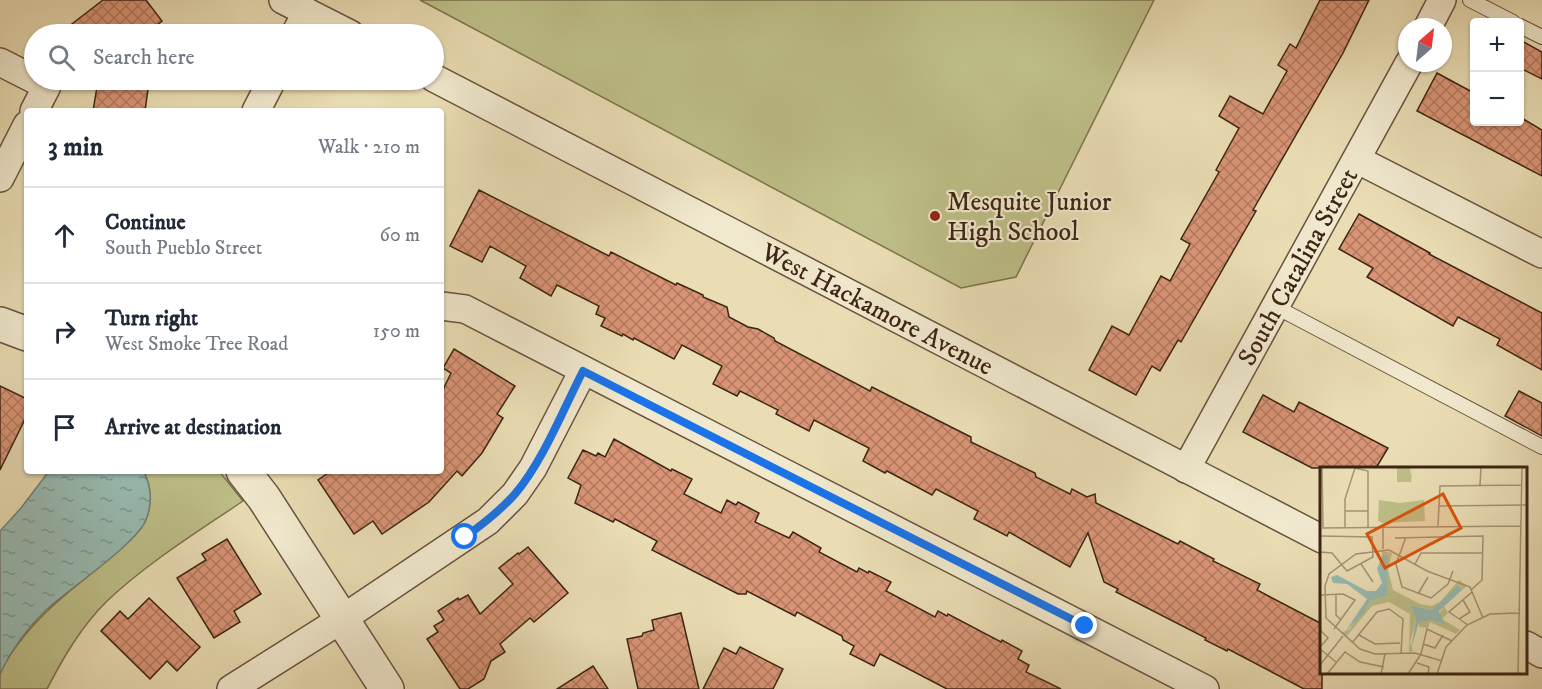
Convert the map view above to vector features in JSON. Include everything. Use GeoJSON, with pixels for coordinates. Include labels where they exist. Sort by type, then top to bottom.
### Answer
{"type":"FeatureCollection","features":[{"type":"Feature","properties":{"kind":"street"},"geometry":{"type":"LineString","coordinates":[[1433,18],[1443,0]]}},
{"type":"Feature","properties":{"kind":"street"},"geometry":{"type":"LineString","coordinates":[[295,16],[319,24]]}},
{"type":"Feature","properties":{"kind":"street"},"geometry":{"type":"LineString","coordinates":[[0,62],[24,74]]}},
{"type":"Feature","properties":{"kind":"street","name":"South Catalina Street"},"geometry":{"type":"LineString","coordinates":[[1186,469],[1358,160],[1404,72]]}},
{"type":"Feature","properties":{"kind":"street","name":"West Hackamore Avenue"},"geometry":{"type":"LineString","coordinates":[[444,83],[1320,538]]}},
{"type":"Feature","properties":{"kind":"street"},"geometry":{"type":"LineString","coordinates":[[36,108],[45,90]]}},
{"type":"Feature","properties":{"kind":"street"},"geometry":{"type":"LineString","coordinates":[[258,108],[267,90]]}},
{"type":"Feature","properties":{"kind":"street"},"geometry":{"type":"LineString","coordinates":[[0,178],[24,131]]}},
{"type":"Feature","properties":{"kind":"street"},"geometry":{"type":"LineString","coordinates":[[1358,160],[1542,254]]}},
{"type":"Feature","properties":{"kind":"street"},"geometry":{"type":"LineString","coordinates":[[444,306],[465,309],[1205,689]]}},
{"type":"Feature","properties":{"kind":"street"},"geometry":{"type":"LineString","coordinates":[[0,324],[24,333]]}},
{"type":"Feature","properties":{"kind":"street"},"geometry":{"type":"LineString","coordinates":[[231,689],[342,619],[488,521],[515,494],[533,468],[583,371]]}},
{"type":"Feature","properties":{"kind":"street"},"geometry":{"type":"LineString","coordinates":[[245,474],[264,498],[387,689]]}},
{"type":"Feature","properties":{"kind":"street"},"geometry":{"type":"LineString","coordinates":[[1527,646],[1542,654]]}},
{"type":"Feature","properties":{"kind":"lane"},"geometry":{"type":"LineString","coordinates":[[1470,0],[1505,18]]}},
{"type":"Feature","properties":{"kind":"lane"},"geometry":{"type":"LineString","coordinates":[[1524,28],[1542,38]]}},
{"type":"Feature","properties":{"kind":"lane"},"geometry":{"type":"LineString","coordinates":[[1276,307],[1542,447]]}},
{"type":"Feature","properties":{"kind":"green space","name":"Mesquite Junior High School"},"geometry":{"type":"Polygon","coordinates":[[[420,0],[1154,0],[1016,277],[961,288],[420,0]]]}},
{"type":"Feature","properties":{"kind":"green space"},"geometry":{"type":"Polygon","coordinates":[[[145,474],[221,474],[243,501],[155,561],[106,602],[73,643],[47,689],[0,689],[0,675],[3,667],[26,633],[54,605],[139,531],[149,510],[150,494],[145,474]]]}},
{"type":"Feature","properties":{"kind":"water"},"geometry":{"type":"Polygon","coordinates":[[[47,474],[144,474],[149,489],[148,514],[139,530],[129,542],[39,617],[20,640],[0,674],[0,531],[47,474]]]}},
{"type":"Feature","properties":{"kind":"building"},"geometry":{"type":"Polygon","coordinates":[[[103,0],[146,0],[162,21],[158,24],[72,24],[103,0]]]}},
{"type":"Feature","properties":{"kind":"building"},"geometry":{"type":"Polygon","coordinates":[[[1320,0],[1369,0],[1343,53],[1181,342],[1178,340],[1160,371],[1152,366],[1136,395],[1089,370],[1112,326],[1129,335],[1161,276],[1170,281],[1190,244],[1181,239],[1219,172],[1216,170],[1239,128],[1219,116],[1230,96],[1263,114],[1287,71],[1278,65],[1290,44],[1296,48],[1320,0]]]}},
{"type":"Feature","properties":{"kind":"building"},"geometry":{"type":"Polygon","coordinates":[[[1524,42],[1542,52],[1542,79],[1524,70],[1524,42]]]}},
{"type":"Feature","properties":{"kind":"building"},"geometry":{"type":"Polygon","coordinates":[[[1437,73],[1470,91],[1470,126],[1524,126],[1524,119],[1542,130],[1542,176],[1417,111],[1437,73]]]}},
{"type":"Feature","properties":{"kind":"building"},"geometry":{"type":"Polygon","coordinates":[[[96,90],[148,90],[145,108],[94,108],[96,90]]]}},
{"type":"Feature","properties":{"kind":"building"},"geometry":{"type":"Polygon","coordinates":[[[479,190],[609,256],[611,252],[676,285],[677,283],[727,307],[729,317],[748,327],[758,329],[774,338],[775,341],[870,391],[872,387],[971,437],[971,442],[1035,473],[1036,477],[1070,494],[1072,489],[1087,497],[1095,494],[1096,503],[1178,544],[1180,541],[1214,559],[1213,561],[1260,584],[1257,590],[1320,623],[1322,689],[1304,689],[1228,649],[1227,651],[1205,640],[1206,638],[1116,592],[1118,589],[1104,582],[1088,533],[1070,567],[1009,532],[1007,536],[974,519],[978,511],[936,489],[932,495],[863,461],[869,448],[814,420],[809,431],[776,414],[778,410],[740,391],[737,396],[713,384],[722,366],[682,345],[674,359],[634,338],[633,340],[623,334],[622,336],[601,326],[605,318],[596,314],[599,306],[557,285],[551,296],[520,278],[526,266],[490,246],[482,262],[450,246],[479,190]]]}},
{"type":"Feature","properties":{"kind":"building"},"geometry":{"type":"Polygon","coordinates":[[[1359,214],[1429,254],[1542,313],[1542,370],[1497,345],[1500,339],[1458,317],[1453,326],[1367,277],[1373,268],[1339,249],[1359,214]]]}},
{"type":"Feature","properties":{"kind":"building"},"geometry":{"type":"Polygon","coordinates":[[[454,349],[515,386],[497,414],[503,418],[482,453],[462,476],[457,471],[429,502],[382,534],[373,521],[354,534],[318,480],[327,474],[444,474],[444,388],[451,373],[444,366],[454,349]]]}},
{"type":"Feature","properties":{"kind":"building"},"geometry":{"type":"Polygon","coordinates":[[[0,386],[24,398],[24,421],[0,470],[0,386]]]}},
{"type":"Feature","properties":{"kind":"building"},"geometry":{"type":"Polygon","coordinates":[[[1519,391],[1542,403],[1542,436],[1505,416],[1519,391]]]}},
{"type":"Feature","properties":{"kind":"building"},"geometry":{"type":"Polygon","coordinates":[[[1263,395],[1294,412],[1299,402],[1388,448],[1377,467],[1312,468],[1243,432],[1263,395]]]}},
{"type":"Feature","properties":{"kind":"building"},"geometry":{"type":"Polygon","coordinates":[[[614,439],[671,471],[672,469],[692,479],[684,494],[721,513],[727,500],[736,505],[738,502],[759,513],[755,522],[789,538],[793,532],[821,548],[819,552],[857,572],[859,568],[891,582],[886,591],[935,617],[938,611],[947,616],[948,614],[1022,651],[1018,659],[1029,665],[1026,672],[1061,689],[947,689],[880,654],[874,666],[850,654],[854,646],[843,640],[842,636],[797,612],[795,616],[747,591],[746,594],[738,594],[652,550],[657,541],[615,519],[613,522],[575,503],[581,485],[568,478],[583,450],[605,457],[614,439]]]}},
{"type":"Feature","properties":{"kind":"building"},"geometry":{"type":"Polygon","coordinates":[[[227,539],[261,594],[234,611],[240,622],[214,638],[177,578],[206,560],[202,554],[227,539]]]}},
{"type":"Feature","properties":{"kind":"building"},"geometry":{"type":"Polygon","coordinates":[[[528,547],[568,593],[534,622],[530,618],[500,644],[505,652],[491,661],[484,679],[468,689],[460,689],[427,639],[438,632],[434,626],[444,620],[438,611],[458,598],[459,600],[468,595],[480,614],[513,584],[499,568],[528,547]]]}},
{"type":"Feature","properties":{"kind":"building"},"geometry":{"type":"Polygon","coordinates":[[[149,598],[200,647],[177,671],[167,661],[150,679],[101,631],[120,611],[128,619],[149,598]]]}},
{"type":"Feature","properties":{"kind":"building"},"geometry":{"type":"Polygon","coordinates":[[[681,613],[699,689],[638,689],[627,639],[642,636],[643,633],[654,630],[652,620],[681,613]]]}},
{"type":"Feature","properties":{"kind":"building"},"geometry":{"type":"Polygon","coordinates":[[[740,647],[783,669],[773,689],[703,689],[724,648],[736,654],[740,647]]]}},
{"type":"Feature","properties":{"kind":"building"},"geometry":{"type":"Polygon","coordinates":[[[593,666],[608,689],[557,689],[593,666]]]}},
{"type":"Feature","properties":{"kind":"place","name":"Mesquite Junior High School"},"geometry":{"type":"Point","coordinates":[935,216]}},
{"type":"Feature","properties":{"kind":"route"},"geometry":{"type":"LineString","coordinates":[[465,537],[488,521],[515,494],[533,468],[583,371],[1085,626]]}}]}
